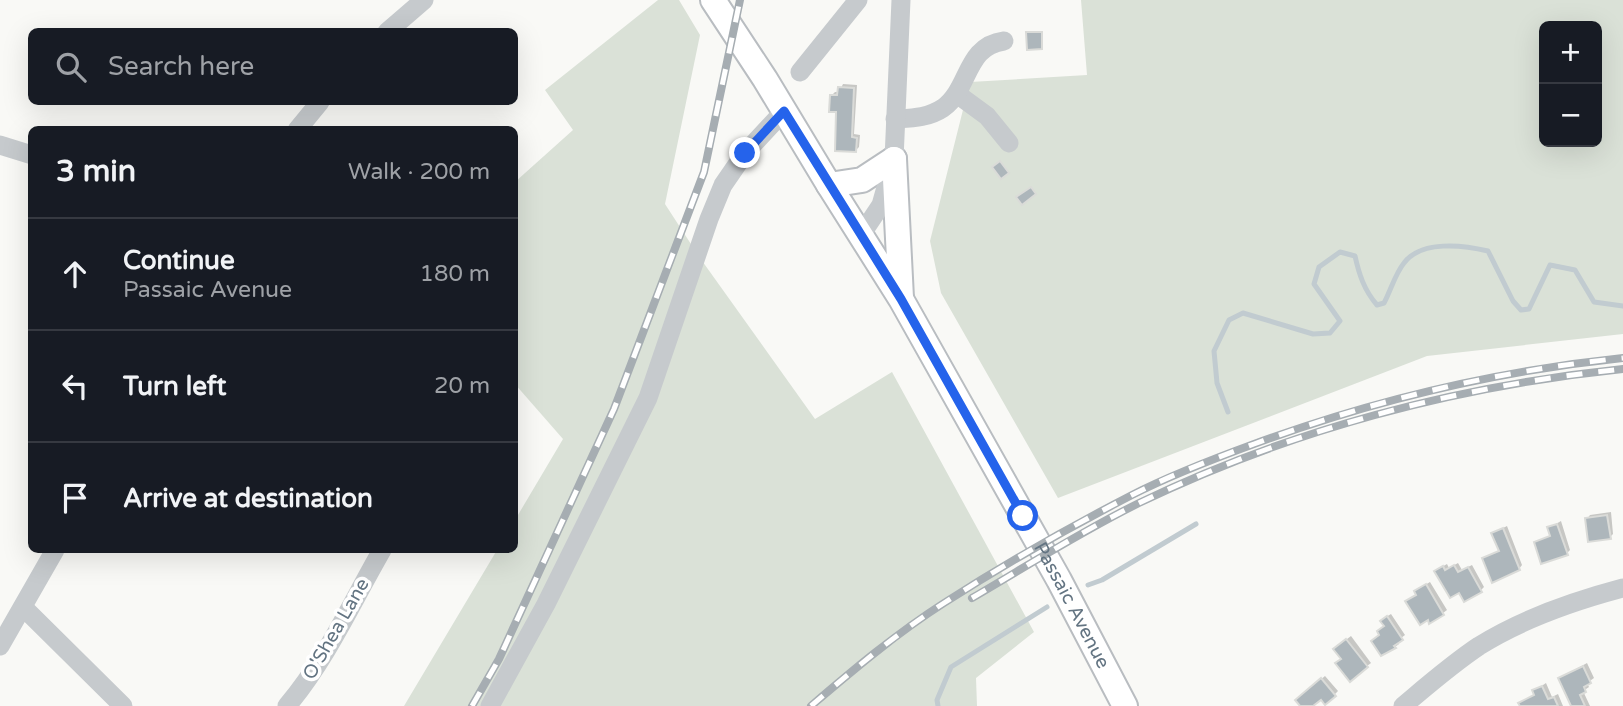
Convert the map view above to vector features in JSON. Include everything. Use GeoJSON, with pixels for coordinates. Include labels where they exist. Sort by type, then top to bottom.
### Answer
{"type":"FeatureCollection","features":[{"type":"Feature","properties":{"kind":"main road","name":"Passaic Avenue"},"geometry":{"type":"LineString","coordinates":[[713,0],[901,299],[1059,580],[1125,706]]}},
{"type":"Feature","properties":{"kind":"main road"},"geometry":{"type":"LineString","coordinates":[[829,186],[862,180],[894,159]]}},
{"type":"Feature","properties":{"kind":"main road"},"geometry":{"type":"LineString","coordinates":[[894,159],[901,299]]}},
{"type":"Feature","properties":{"kind":"street"},"geometry":{"type":"LineString","coordinates":[[392,28],[424,0]]}},
{"type":"Feature","properties":{"kind":"street"},"geometry":{"type":"LineString","coordinates":[[800,72],[858,0]]}},
{"type":"Feature","properties":{"kind":"street"},"geometry":{"type":"LineString","coordinates":[[861,235],[881,205],[894,159],[901,0]]}},
{"type":"Feature","properties":{"kind":"street"},"geometry":{"type":"LineString","coordinates":[[895,119],[929,115],[944,107],[957,94],[974,58],[983,49],[1004,41]]}},
{"type":"Feature","properties":{"kind":"street"},"geometry":{"type":"LineString","coordinates":[[957,94],[987,116],[1009,143]]}},
{"type":"Feature","properties":{"kind":"street"},"geometry":{"type":"LineString","coordinates":[[300,126],[318,105]]}},
{"type":"Feature","properties":{"kind":"street"},"geometry":{"type":"LineString","coordinates":[[491,706],[546,604],[648,398],[723,185],[745,153],[784,111]]}},
{"type":"Feature","properties":{"kind":"street"},"geometry":{"type":"LineString","coordinates":[[0,145],[28,154]]}},
{"type":"Feature","properties":{"kind":"street"},"geometry":{"type":"LineString","coordinates":[[0,646],[53,553]]}},
{"type":"Feature","properties":{"kind":"street","name":"O'Shea Lane"},"geometry":{"type":"LineString","coordinates":[[287,706],[320,662],[380,553]]}},
{"type":"Feature","properties":{"kind":"street"},"geometry":{"type":"LineString","coordinates":[[1403,706],[1439,675],[1480,646],[1532,619],[1586,598],[1623,588]]}},
{"type":"Feature","properties":{"kind":"street"},"geometry":{"type":"LineString","coordinates":[[23,607],[123,706]]}},
{"type":"Feature","properties":{"kind":"shaded area"},"geometry":{"type":"Polygon","coordinates":[[[658,0],[679,0],[700,35],[665,204],[700,258],[815,419],[892,372],[1034,632],[976,678],[977,706],[404,706],[495,553],[518,553],[518,515],[563,439],[518,388],[518,179],[573,130],[545,90],[658,0]]]}},
{"type":"Feature","properties":{"kind":"shaded area"},"geometry":{"type":"Polygon","coordinates":[[[1081,0],[1623,0],[1623,334],[1427,356],[1058,498],[941,293],[930,241],[970,82],[1087,75],[1081,0]]]}},
{"type":"Feature","properties":{"kind":"building"},"geometry":{"type":"Polygon","coordinates":[[[1026,32],[1042,32],[1042,49],[1027,50],[1026,32]]]}},
{"type":"Feature","properties":{"kind":"building"},"geometry":{"type":"Polygon","coordinates":[[[838,87],[854,88],[852,137],[857,138],[856,152],[835,151],[836,112],[829,112],[830,95],[837,95],[838,87]]]}},
{"type":"Feature","properties":{"kind":"building"},"geometry":{"type":"Polygon","coordinates":[[[1000,161],[1009,173],[1001,179],[992,167],[1000,161]]]}},
{"type":"Feature","properties":{"kind":"building"},"geometry":{"type":"Polygon","coordinates":[[[1031,187],[1036,194],[1022,205],[1016,197],[1031,187]]]}},
{"type":"Feature","properties":{"kind":"building"},"geometry":{"type":"Polygon","coordinates":[[[1607,515],[1611,539],[1588,542],[1585,518],[1607,515]]]}},
{"type":"Feature","properties":{"kind":"building"},"geometry":{"type":"Polygon","coordinates":[[[1557,524],[1568,555],[1541,564],[1534,542],[1550,536],[1547,527],[1557,524]]]}},
{"type":"Feature","properties":{"kind":"building"},"geometry":{"type":"Polygon","coordinates":[[[1503,528],[1520,570],[1492,583],[1482,558],[1499,551],[1491,533],[1503,528]]]}},
{"type":"Feature","properties":{"kind":"building"},"geometry":{"type":"Polygon","coordinates":[[[1454,565],[1458,572],[1468,567],[1482,592],[1464,602],[1459,593],[1450,598],[1434,571],[1443,566],[1445,570],[1454,565]]]}},
{"type":"Feature","properties":{"kind":"building"},"geometry":{"type":"Polygon","coordinates":[[[1426,584],[1444,615],[1429,624],[1428,620],[1420,625],[1405,601],[1416,595],[1414,591],[1426,584]]]}},
{"type":"Feature","properties":{"kind":"building"},"geometry":{"type":"Polygon","coordinates":[[[1387,616],[1403,640],[1394,646],[1396,648],[1381,656],[1371,641],[1379,635],[1377,631],[1384,626],[1380,621],[1387,616]]]}},
{"type":"Feature","properties":{"kind":"building"},"geometry":{"type":"Polygon","coordinates":[[[1346,639],[1368,667],[1350,682],[1335,663],[1341,659],[1333,649],[1346,639]]]}},
{"type":"Feature","properties":{"kind":"building"},"geometry":{"type":"Polygon","coordinates":[[[1583,666],[1591,683],[1584,687],[1586,692],[1580,695],[1585,706],[1571,706],[1558,678],[1583,666]]]}},
{"type":"Feature","properties":{"kind":"building"},"geometry":{"type":"Polygon","coordinates":[[[1321,678],[1336,696],[1325,705],[1321,700],[1313,706],[1300,706],[1295,700],[1321,678]]]}},
{"type":"Feature","properties":{"kind":"building"},"geometry":{"type":"Polygon","coordinates":[[[1542,686],[1548,699],[1554,697],[1558,706],[1520,706],[1518,703],[1534,695],[1532,690],[1542,686]]]}},
{"type":"Feature","properties":{"kind":"waterway"},"geometry":{"type":"LineString","coordinates":[[1228,412],[1217,383],[1214,351],[1229,320],[1243,313],[1313,334],[1330,333],[1340,321],[1314,284],[1319,267],[1340,252],[1355,256],[1363,282],[1377,305],[1384,303],[1398,272],[1411,256],[1431,248],[1455,246],[1488,251],[1513,301],[1521,310],[1529,309],[1550,265],[1575,270],[1594,302],[1623,306]]}},
{"type":"Feature","properties":{"kind":"waterway"},"geometry":{"type":"LineString","coordinates":[[1088,585],[1102,580],[1196,524]]}},
{"type":"Feature","properties":{"kind":"waterway"},"geometry":{"type":"LineString","coordinates":[[938,706],[937,700],[951,667],[1047,607]]}},
{"type":"Feature","properties":{"kind":"railway"},"geometry":{"type":"LineString","coordinates":[[472,706],[499,659],[614,409],[704,172],[740,0]]}},
{"type":"Feature","properties":{"kind":"railway"},"geometry":{"type":"LineString","coordinates":[[811,706],[892,639],[944,603],[1060,533],[1177,474],[1299,428],[1436,389],[1529,371],[1623,358]]}},
{"type":"Feature","properties":{"kind":"railway"},"geometry":{"type":"LineString","coordinates":[[972,598],[1139,503],[1196,477],[1314,433],[1375,415],[1498,387],[1623,369]]}},
{"type":"Feature","properties":{"kind":"route"},"geometry":{"type":"LineString","coordinates":[[745,153],[784,111],[901,299],[1023,516]]}}]}
